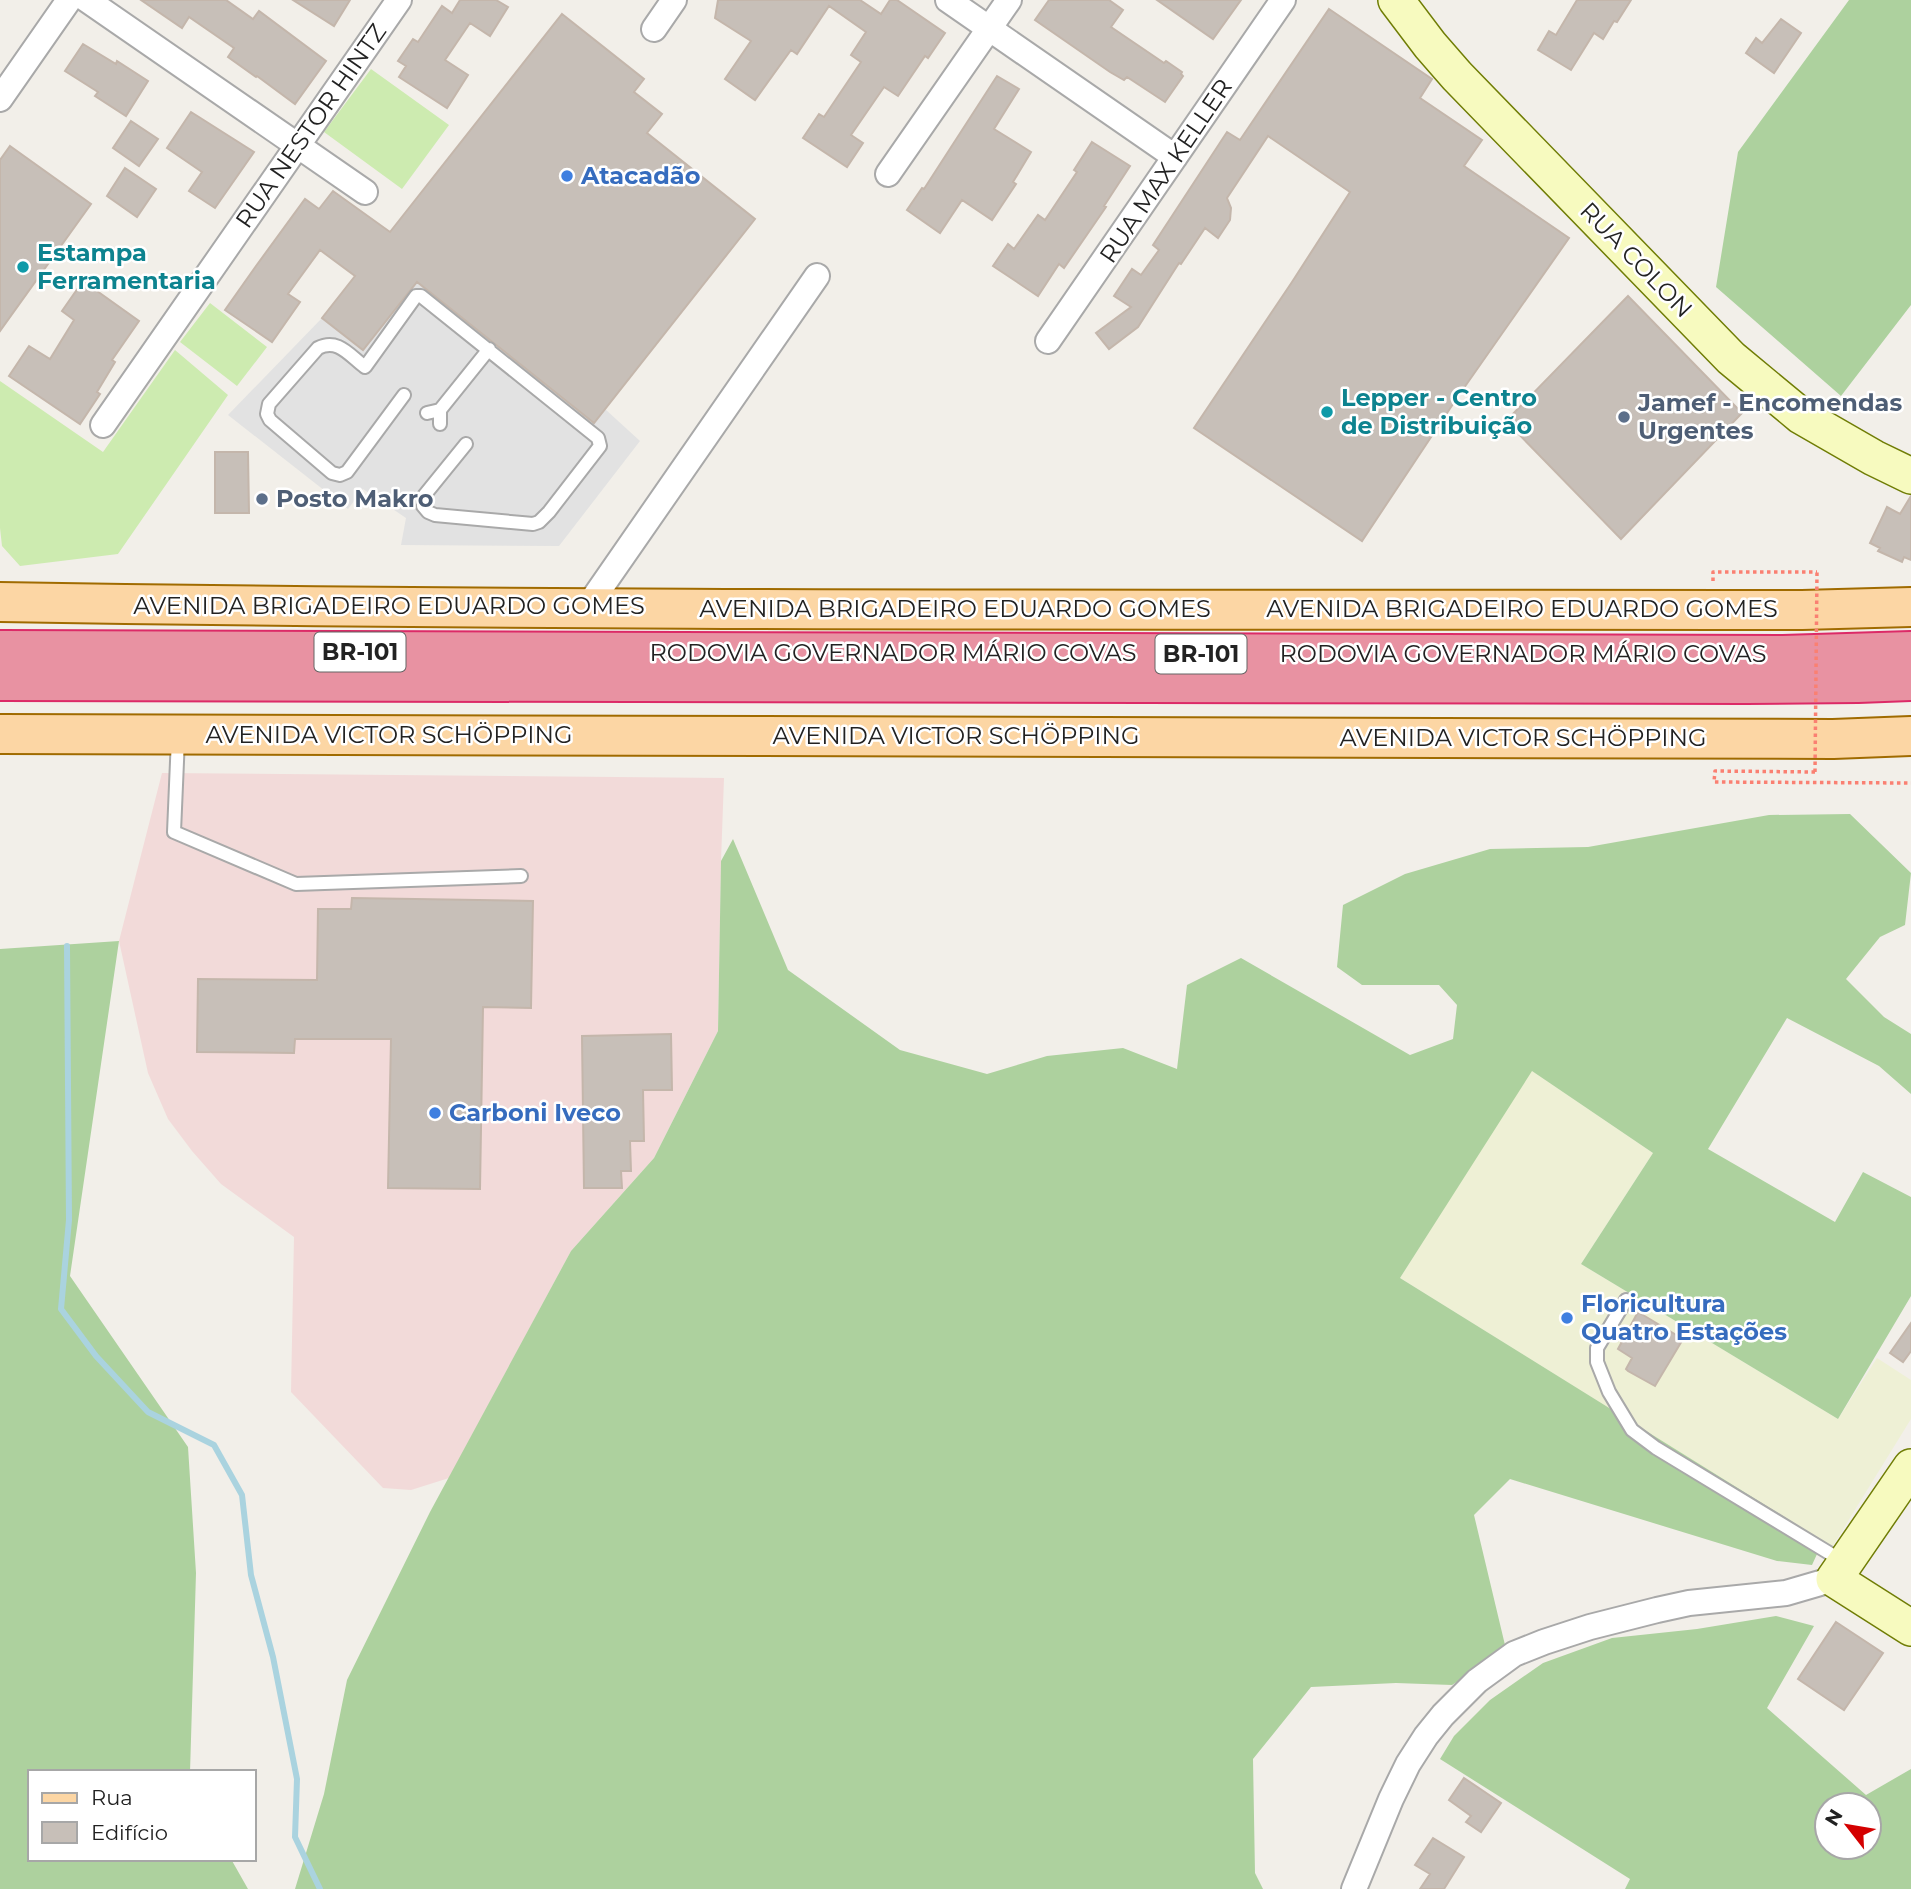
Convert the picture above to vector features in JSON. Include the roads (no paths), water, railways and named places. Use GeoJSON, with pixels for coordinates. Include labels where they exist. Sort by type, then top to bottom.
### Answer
{"type":"FeatureCollection","features":[{"type":"Feature","properties":{"kind":"highway"},"geometry":{"type":"LineString","coordinates":[[0,635],[71,666]]}},
{"type":"Feature","properties":{"kind":"highway","name":"RODOVIA GOVERNADOR MÁRIO COVAS"},"geometry":{"type":"LineString","coordinates":[[0,650],[71,666],[1746,684],[1911,681]]}},
{"type":"Feature","properties":{"kind":"highway","name":"RODOVIA GOVERNADOR MÁRIO COVAS"},"geometry":{"type":"LineString","coordinates":[[0,681],[71,666],[1911,652]]}},
{"type":"Feature","properties":{"kind":"highway"},"geometry":{"type":"LineString","coordinates":[[0,694],[71,666]]}},
{"type":"Feature","properties":{"kind":"main road","name":"AVENIDA BRIGADEIRO EDUARDO GOMES"},"geometry":{"type":"LineString","coordinates":[[0,602],[586,609],[1802,610],[1911,607]]}},
{"type":"Feature","properties":{"kind":"main road","name":"AVENIDA VICTOR SCHÖPPING"},"geometry":{"type":"LineString","coordinates":[[0,734],[1777,739],[1911,736]]}},
{"type":"Feature","properties":{"kind":"street"},"geometry":{"type":"LineString","coordinates":[[0,99],[69,0]]}},
{"type":"Feature","properties":{"kind":"street"},"geometry":{"type":"LineString","coordinates":[[87,0],[365,192]]}},
{"type":"Feature","properties":{"kind":"street","name":"RUA NESTOR HINTZ"},"geometry":{"type":"LineString","coordinates":[[103,425],[399,0]]}},
{"type":"Feature","properties":{"kind":"street"},"geometry":{"type":"LineString","coordinates":[[654,29],[674,0]]}},
{"type":"Feature","properties":{"kind":"street"},"geometry":{"type":"LineString","coordinates":[[948,0],[1175,157]]}},
{"type":"Feature","properties":{"kind":"street"},"geometry":{"type":"LineString","coordinates":[[888,174],[1009,0]]}},
{"type":"Feature","properties":{"kind":"street","name":"RUA MAX KELLER"},"geometry":{"type":"LineString","coordinates":[[1048,341],[1283,0]]}},
{"type":"Feature","properties":{"kind":"street","name":"RUA COLON"},"geometry":{"type":"LineString","coordinates":[[1396,0],[1457,76],[1731,358],[1801,416],[1911,476]]}},
{"type":"Feature","properties":{"kind":"street"},"geometry":{"type":"LineString","coordinates":[[586,609],[817,276]]}},
{"type":"Feature","properties":{"kind":"street"},"geometry":{"type":"LineString","coordinates":[[1354,1889],[1408,1764],[1443,1714],[1477,1681],[1514,1654],[1590,1627],[1689,1603],[1786,1593],[1839,1571],[1911,1467]]}},
{"type":"Feature","properties":{"kind":"street"},"geometry":{"type":"LineString","coordinates":[[1839,1571],[1911,1628]]}},
{"type":"Feature","properties":{"kind":"lane"},"geometry":{"type":"LineString","coordinates":[[404,395],[346,472],[340,475],[332,473],[270,420],[267,414],[269,404],[318,348],[326,344],[335,344],[365,367],[416,296],[421,296],[598,438],[600,446],[549,512],[540,522],[533,524],[435,515],[428,512],[423,506],[424,497],[466,444]]}},
{"type":"Feature","properties":{"kind":"lane"},"geometry":{"type":"LineString","coordinates":[[436,416],[489,349]]}},
{"type":"Feature","properties":{"kind":"lane"},"geometry":{"type":"LineString","coordinates":[[178,734],[174,832],[296,884],[521,876]]}},
{"type":"Feature","properties":{"kind":"lane"},"geometry":{"type":"LineString","coordinates":[[1626,1300],[1597,1348],[1597,1362],[1609,1392],[1632,1430],[1839,1571]]}},
{"type":"Feature","properties":{"kind":"waterway"},"geometry":{"type":"LineString","coordinates":[[67,946],[69,1220],[61,1309],[96,1356],[148,1412],[214,1445],[242,1495],[251,1575],[273,1657],[297,1779],[295,1837],[320,1889]]}},
{"type":"Feature","properties":{"kind":"place","name":"Atacadão"},"geometry":{"type":"Point","coordinates":[567,176]}},
{"type":"Feature","properties":{"kind":"place","name":"Estampa Ferramentaria"},"geometry":{"type":"Point","coordinates":[23,267]}},
{"type":"Feature","properties":{"kind":"place","name":"Lepper - Centro de Distribuição"},"geometry":{"type":"Point","coordinates":[1327,412]}},
{"type":"Feature","properties":{"kind":"place","name":"Jamef - Encomendas Urgentes"},"geometry":{"type":"Point","coordinates":[1624,417]}},
{"type":"Feature","properties":{"kind":"place","name":"Posto Makro"},"geometry":{"type":"Point","coordinates":[262,499]}},
{"type":"Feature","properties":{"kind":"place","name":"Carboni Iveco"},"geometry":{"type":"Point","coordinates":[435,1113]}},
{"type":"Feature","properties":{"kind":"place","name":"Floricultura Quatro Estações"},"geometry":{"type":"Point","coordinates":[1567,1318]}}]}
